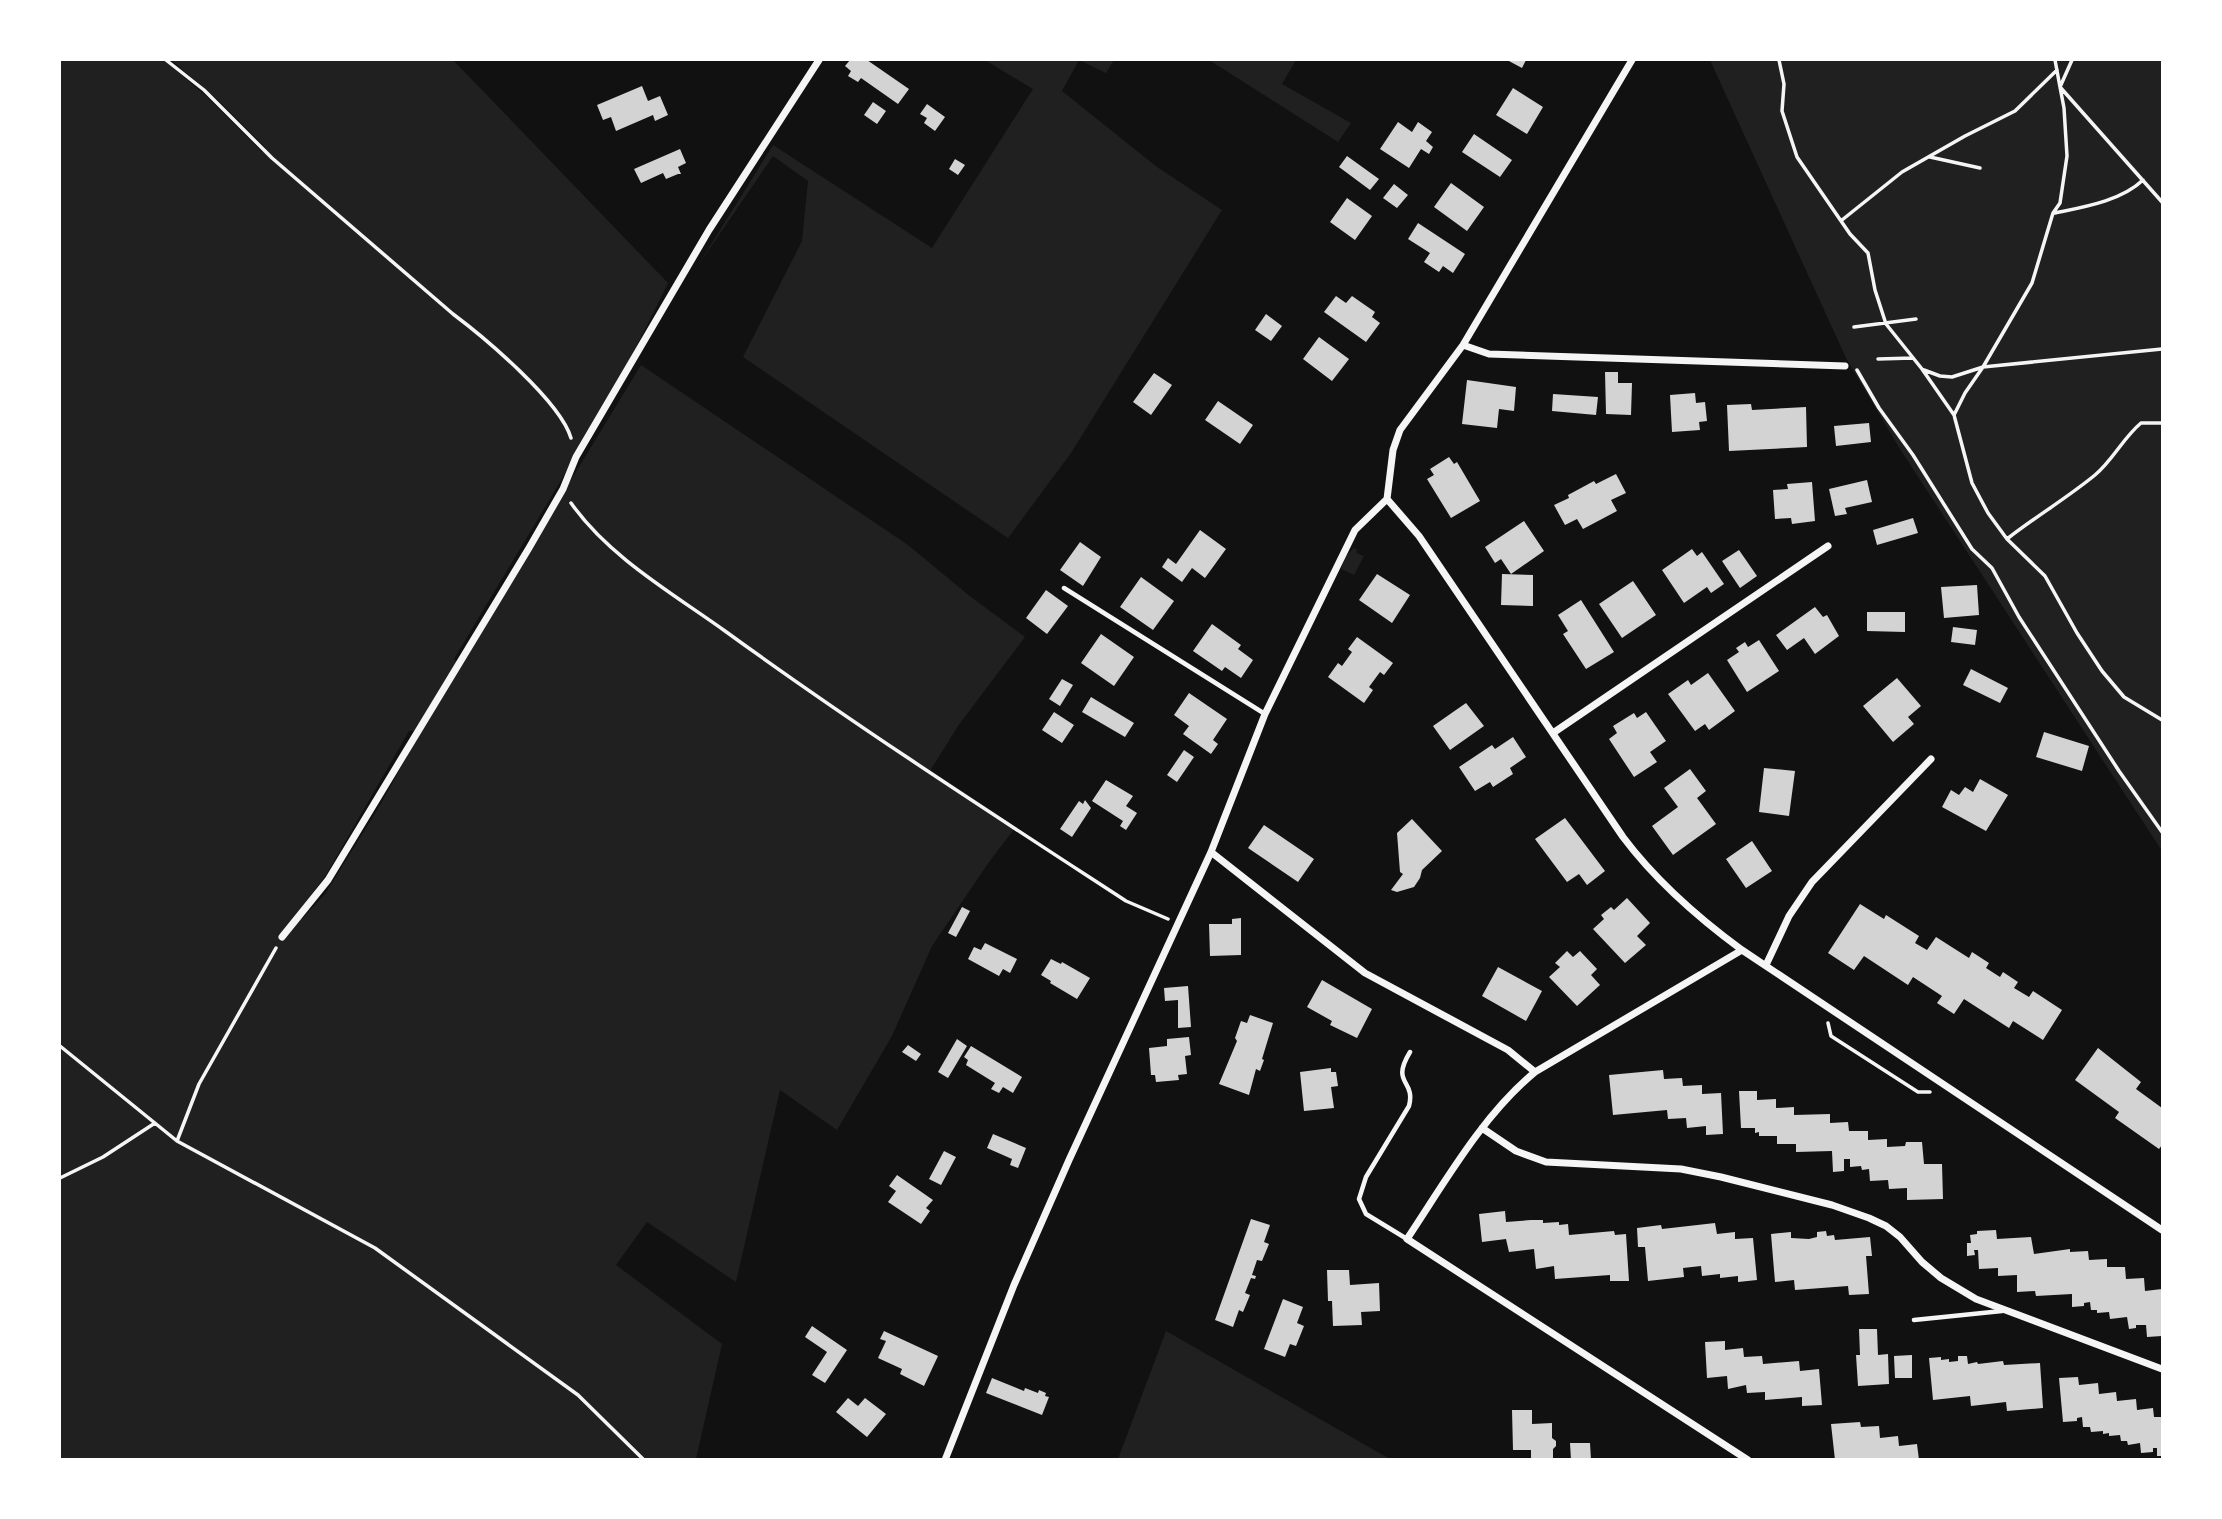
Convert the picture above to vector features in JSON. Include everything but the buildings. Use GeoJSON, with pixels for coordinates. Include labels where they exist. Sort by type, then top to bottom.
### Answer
{"type":"FeatureCollection","features":[{"type":"Feature","properties":{"kind":"street"},"geometry":{"type":"LineString","coordinates":[[282,937],[328,880],[529,548],[562,489],[576,457],[709,230],[819,60]]}},
{"type":"Feature","properties":{"kind":"street"},"geometry":{"type":"LineString","coordinates":[[945,1460],[1014,1285],[1211,852],[1265,714],[1355,530],[1387,499],[1393,450],[1400,430],[1463,345],[1632,60]]}},
{"type":"Feature","properties":{"kind":"street"},"geometry":{"type":"LineString","coordinates":[[1463,345],[1489,354],[1845,366]]}},
{"type":"Feature","properties":{"kind":"street"},"geometry":{"type":"LineString","coordinates":[[1387,499],[1419,536],[1640,859],[1697,915],[1742,950],[2162,1230]]}},
{"type":"Feature","properties":{"kind":"street"},"geometry":{"type":"LineString","coordinates":[[1553,733],[1828,546]]}},
{"type":"Feature","properties":{"kind":"street"},"geometry":{"type":"LineString","coordinates":[[1766,965],[1789,916],[1812,882],[1931,759]]}},
{"type":"Feature","properties":{"kind":"street"},"geometry":{"type":"LineString","coordinates":[[1211,852],[1359,969],[1507,1050],[1535,1072]]}},
{"type":"Feature","properties":{"kind":"street"},"geometry":{"type":"LineString","coordinates":[[1742,950],[1535,1072],[1507,1096],[1406,1239],[1748,1460]]}},
{"type":"Feature","properties":{"kind":"street"},"geometry":{"type":"LineString","coordinates":[[1482,1128],[1516,1151],[1546,1162],[1681,1169],[1832,1205],[1869,1218],[1886,1226],[1941,1278],[1967,1294],[2162,1369]]}},
{"type":"Feature","properties":{"kind":"lane"},"geometry":{"type":"LineString","coordinates":[[1065,588],[1265,714]]}},
{"type":"Feature","properties":{"kind":"lane"},"geometry":{"type":"LineString","coordinates":[[1406,1239],[1366,1214],[1359,1199],[1366,1177],[1409,1106],[1409,1089],[1401,1073],[1402,1065],[1410,1052]]}},
{"type":"Feature","properties":{"kind":"lane"},"geometry":{"type":"LineString","coordinates":[[1914,1320],[2007,1310]]}},
{"type":"Feature","properties":{"kind":"path"},"geometry":{"type":"LineString","coordinates":[[166,60],[204,90],[272,158],[478,333],[547,399],[568,429],[576,457]]}},
{"type":"Feature","properties":{"kind":"path"},"geometry":{"type":"LineString","coordinates":[[1779,60],[1784,85],[1782,111],[1797,157],[1850,234],[1868,253],[1875,290],[1886,324],[1954,415],[1972,483],[1988,513],[2007,539],[2045,576],[2102,671],[2124,697],[2162,720]]}},
{"type":"Feature","properties":{"kind":"path"},"geometry":{"type":"LineString","coordinates":[[1954,415],[2032,282],[2053,213],[2060,203],[2067,156],[2064,108],[2055,60]]}},
{"type":"Feature","properties":{"kind":"path"},"geometry":{"type":"LineString","coordinates":[[2060,86],[2072,60]]}},
{"type":"Feature","properties":{"kind":"path"},"geometry":{"type":"LineString","coordinates":[[1842,220],[1902,172],[2015,111],[2057,70]]}},
{"type":"Feature","properties":{"kind":"path"},"geometry":{"type":"LineString","coordinates":[[2060,86],[2162,202]]}},
{"type":"Feature","properties":{"kind":"path"},"geometry":{"type":"LineString","coordinates":[[1928,157],[1980,169]]}},
{"type":"Feature","properties":{"kind":"path"},"geometry":{"type":"LineString","coordinates":[[2053,213],[2106,200],[2135,188],[2143,180]]}},
{"type":"Feature","properties":{"kind":"path"},"geometry":{"type":"LineString","coordinates":[[1854,327],[1916,319]]}},
{"type":"Feature","properties":{"kind":"path"},"geometry":{"type":"LineString","coordinates":[[1922,369],[1940,376],[1952,377],[1983,367],[2162,349]]}},
{"type":"Feature","properties":{"kind":"path"},"geometry":{"type":"LineString","coordinates":[[1878,359],[1913,358]]}},
{"type":"Feature","properties":{"kind":"path"},"geometry":{"type":"LineString","coordinates":[[1845,366],[1856,369],[1972,549],[1992,568],[2019,617],[2162,832]]}},
{"type":"Feature","properties":{"kind":"path"},"geometry":{"type":"LineString","coordinates":[[2007,539],[2095,475],[2114,457],[2141,423],[2162,424]]}},
{"type":"Feature","properties":{"kind":"path"},"geometry":{"type":"LineString","coordinates":[[562,489],[588,527],[606,542],[644,573],[806,690],[1126,901],[1158,916],[1179,922]]}},
{"type":"Feature","properties":{"kind":"path"},"geometry":{"type":"LineString","coordinates":[[177,1141],[199,1084],[282,937]]}},
{"type":"Feature","properties":{"kind":"path"},"geometry":{"type":"LineString","coordinates":[[60,1046],[177,1141],[375,1248],[578,1395],[644,1460]]}},
{"type":"Feature","properties":{"kind":"path"},"geometry":{"type":"LineString","coordinates":[[60,1178],[103,1157],[155,1123]]}},
{"type":"Feature","properties":{"kind":"shaded area"},"geometry":{"type":"Polygon","coordinates":[[[60,60],[164,60],[205,95],[262,152],[266,148],[219,101],[171,60],[453,60],[668,283],[619,379],[454,659],[459,664],[641,365],[908,545],[1025,637],[958,726],[930,771],[1015,828],[932,946],[892,1036],[837,1130],[780,1090],[736,1282],[647,1222],[616,1265],[722,1344],[696,1459],[60,1459],[60,60]],[[422,730],[409,731],[326,875],[307,900],[302,919],[325,894],[379,807],[422,730]]]}},
{"type":"Feature","properties":{"kind":"shaded area"},"geometry":{"type":"Polygon","coordinates":[[[985,60],[1079,60],[1062,91],[1157,167],[1222,210],[1071,453],[1008,538],[743,357],[802,241],[808,181],[773,156],[697,267],[773,145],[932,248],[1033,89],[985,60]]]}},
{"type":"Feature","properties":{"kind":"shaded area"},"geometry":{"type":"Polygon","coordinates":[[[1079,60],[1114,60],[1106,73],[1079,60]]]}},
{"type":"Feature","properties":{"kind":"shaded area"},"geometry":{"type":"Polygon","coordinates":[[[1209,60],[1296,60],[1282,84],[1351,123],[1338,142],[1209,60]]]}},
{"type":"Feature","properties":{"kind":"shaded area"},"geometry":{"type":"Polygon","coordinates":[[[1710,60],[2162,60],[2162,851],[1900,449],[1846,358],[1710,60]]]}},
{"type":"Feature","properties":{"kind":"shaded area"},"geometry":{"type":"Polygon","coordinates":[[[1354,548],[1356,553],[1364,556],[1354,575],[1341,569],[1346,556],[1354,548]]]}},
{"type":"Feature","properties":{"kind":"shaded area"},"geometry":{"type":"Polygon","coordinates":[[[1166,1331],[1390,1459],[1118,1459],[1166,1331]]]}}]}
